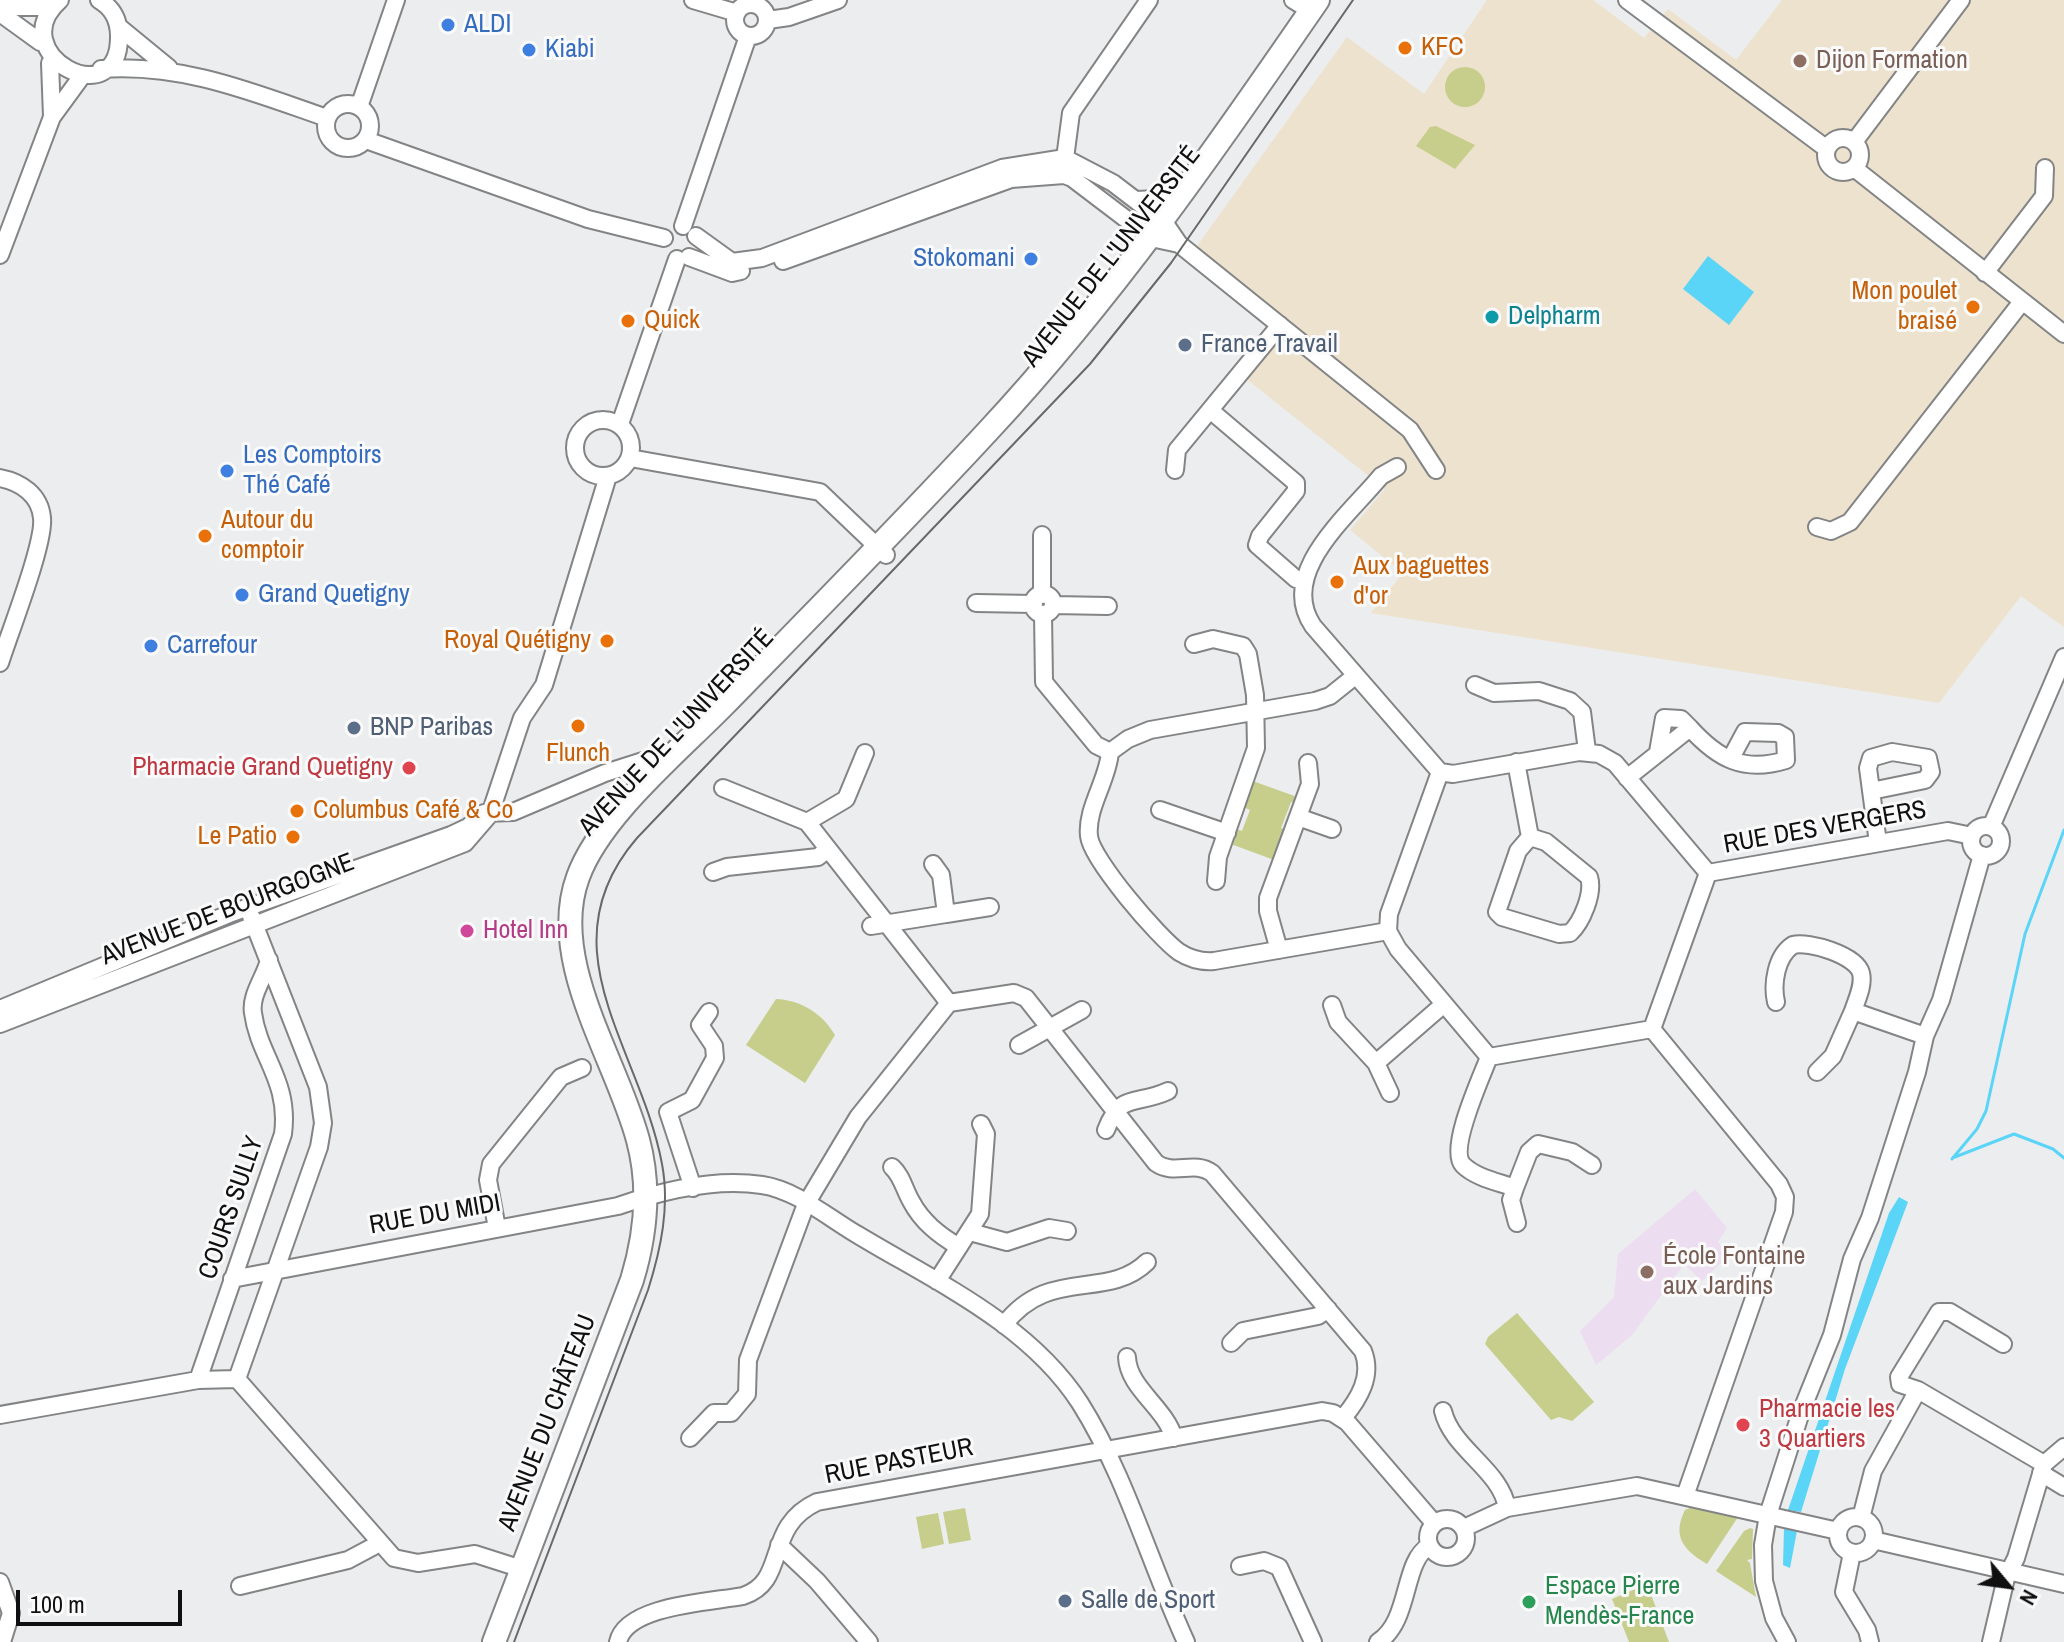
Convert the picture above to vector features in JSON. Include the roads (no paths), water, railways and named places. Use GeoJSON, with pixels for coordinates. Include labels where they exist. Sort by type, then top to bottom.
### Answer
{"type":"FeatureCollection","features":[{"type":"Feature","properties":{"kind":"main road","name":"AVENUE DE L'UNIVERSITÉ"},"geometry":{"type":"LineString","coordinates":[[571,941],[572,895],[601,834],[679,750],[1068,363],[1334,0]]}},
{"type":"Feature","properties":{"kind":"main road","name":"AVENUE DE L'UNIVERSITÉ"},"geometry":{"type":"LineString","coordinates":[[1166,232],[1193,179],[1307,4]]}},
{"type":"Feature","properties":{"kind":"main road","name":"AVENUE DE L'UNIVERSITÉ"},"geometry":{"type":"LineString","coordinates":[[571,941],[581,892],[593,864],[612,837],[882,551]]}},
{"type":"Feature","properties":{"kind":"main road","name":"AVENUE DU CHÂTEAU"},"geometry":{"type":"LineString","coordinates":[[494,1642],[632,1280],[645,1221],[646,1196],[638,1138],[581,988],[571,941]]}},
{"type":"Feature","properties":{"kind":"street"},"geometry":{"type":"LineString","coordinates":[[0,10],[43,7],[59,0]]}},
{"type":"Feature","properties":{"kind":"street"},"geometry":{"type":"LineString","coordinates":[[40,42],[43,19],[59,0]]}},
{"type":"Feature","properties":{"kind":"street"},"geometry":{"type":"LineString","coordinates":[[359,107],[396,0]]}},
{"type":"Feature","properties":{"kind":"street"},"geometry":{"type":"LineString","coordinates":[[693,0],[737,13]]}},
{"type":"Feature","properties":{"kind":"street"},"geometry":{"type":"LineString","coordinates":[[768,20],[789,17],[838,0]]}},
{"type":"Feature","properties":{"kind":"street"},"geometry":{"type":"LineString","coordinates":[[1068,176],[1065,158],[1071,113],[1149,0]]}},
{"type":"Feature","properties":{"kind":"street"},"geometry":{"type":"LineString","coordinates":[[1627,0],[1827,149]]}},
{"type":"Feature","properties":{"kind":"street"},"geometry":{"type":"LineString","coordinates":[[1854,142],[1961,0]]}},
{"type":"Feature","properties":{"kind":"street"},"geometry":{"type":"LineString","coordinates":[[756,2],[765,10],[768,20],[762,33],[748,36],[736,27],[737,13],[745,5],[756,2]]}},
{"type":"Feature","properties":{"kind":"street"},"geometry":{"type":"LineString","coordinates":[[107,4],[119,27],[143,51],[170,69]]}},
{"type":"Feature","properties":{"kind":"street"},"geometry":{"type":"LineString","coordinates":[[0,10],[40,42],[50,63],[52,117]]}},
{"type":"Feature","properties":{"kind":"street"},"geometry":{"type":"LineString","coordinates":[[101,69],[114,56],[119,44],[119,27]]}},
{"type":"Feature","properties":{"kind":"street"},"geometry":{"type":"LineString","coordinates":[[620,424],[683,258],[697,248],[689,231],[748,36]]}},
{"type":"Feature","properties":{"kind":"street"},"geometry":{"type":"LineString","coordinates":[[50,63],[69,75],[82,76],[101,69],[170,69],[254,92],[327,118]]}},
{"type":"Feature","properties":{"kind":"street"},"geometry":{"type":"LineString","coordinates":[[0,255],[52,117],[82,76]]}},
{"type":"Feature","properties":{"kind":"street"},"geometry":{"type":"LineString","coordinates":[[344,104],[359,107],[369,118],[366,140],[353,148],[339,147],[326,132],[327,118],[344,104]]}},
{"type":"Feature","properties":{"kind":"street"},"geometry":{"type":"LineString","coordinates":[[1827,149],[1839,139],[1854,142]]}},
{"type":"Feature","properties":{"kind":"street"},"geometry":{"type":"LineString","coordinates":[[366,140],[588,219],[664,238]]}},
{"type":"Feature","properties":{"kind":"street"},"geometry":{"type":"LineString","coordinates":[[1827,149],[1827,162],[1834,170],[1844,173],[1854,168],[1860,158],[1854,142]]}},
{"type":"Feature","properties":{"kind":"street"},"geometry":{"type":"LineString","coordinates":[[1166,232],[1136,200],[1092,170],[1065,158],[1002,168],[762,258],[732,262],[689,231],[669,230],[664,238],[666,252],[683,258],[732,273],[759,269],[1011,179],[1068,176],[1097,185],[1166,232],[1410,430],[1436,470]]}},
{"type":"Feature","properties":{"kind":"street"},"geometry":{"type":"LineString","coordinates":[[1854,168],[2064,334]]}},
{"type":"Feature","properties":{"kind":"street"},"geometry":{"type":"LineString","coordinates":[[1985,273],[2044,196],[2045,168]]}},
{"type":"Feature","properties":{"kind":"street"},"geometry":{"type":"LineString","coordinates":[[1136,200],[1158,199],[1193,179]]}},
{"type":"Feature","properties":{"kind":"street"},"geometry":{"type":"LineString","coordinates":[[1817,527],[1831,531],[1850,522],[2021,303]]}},
{"type":"Feature","properties":{"kind":"street"},"geometry":{"type":"LineString","coordinates":[[1175,470],[1177,450],[1280,325]]}},
{"type":"Feature","properties":{"kind":"street"},"geometry":{"type":"LineString","coordinates":[[1210,410],[1296,483],[1296,491],[1260,536],[1257,545],[1296,579],[1302,580]]}},
{"type":"Feature","properties":{"kind":"street"},"geometry":{"type":"LineString","coordinates":[[607,475],[579,463],[577,438],[595,421],[620,424],[631,440],[630,458]]}},
{"type":"Feature","properties":{"kind":"street"},"geometry":{"type":"LineString","coordinates":[[679,750],[605,773],[513,812],[490,809],[522,718],[544,685],[568,606],[565,603],[607,475],[630,458],[809,488],[829,498],[882,551]]}},
{"type":"Feature","properties":{"kind":"street"},"geometry":{"type":"LineString","coordinates":[[1397,467],[1381,476],[1313,559],[1302,580],[1301,597],[1307,616],[1440,772],[1453,774],[1587,751],[1609,759],[1708,873]]}},
{"type":"Feature","properties":{"kind":"street"},"geometry":{"type":"LineString","coordinates":[[0,478],[13,480],[31,493],[42,519],[39,540],[0,663]]}},
{"type":"Feature","properties":{"kind":"street"},"geometry":{"type":"LineString","coordinates":[[1042,535],[1044,682],[1096,745],[1110,752]]}},
{"type":"Feature","properties":{"kind":"street"},"geometry":{"type":"LineString","coordinates":[[976,603],[1108,606]]}},
{"type":"Feature","properties":{"kind":"street"},"geometry":{"type":"LineString","coordinates":[[1194,644],[1213,639],[1239,643],[1246,649],[1255,695],[1256,752],[1218,857],[1216,881]]}},
{"type":"Feature","properties":{"kind":"street"},"geometry":{"type":"LineString","coordinates":[[1991,827],[2064,657]]}},
{"type":"Feature","properties":{"kind":"street"},"geometry":{"type":"LineString","coordinates":[[1110,752],[1128,739],[1150,730],[1325,698],[1355,676]]}},
{"type":"Feature","properties":{"kind":"street"},"geometry":{"type":"LineString","coordinates":[[1475,685],[1494,693],[1539,691],[1570,701],[1582,712],[1587,751]]}},
{"type":"Feature","properties":{"kind":"street"},"geometry":{"type":"LineString","coordinates":[[1658,752],[1664,718],[1681,719],[1710,751],[1731,758]]}},
{"type":"Feature","properties":{"kind":"street"},"geometry":{"type":"LineString","coordinates":[[1627,778],[1690,728]]}},
{"type":"Feature","properties":{"kind":"street"},"geometry":{"type":"LineString","coordinates":[[1110,752],[1109,769],[1089,825],[1092,849],[1098,861],[1169,943],[1183,954],[1205,962],[1388,931]]}},
{"type":"Feature","properties":{"kind":"street"},"geometry":{"type":"LineString","coordinates":[[807,822],[846,799],[865,753]]}},
{"type":"Feature","properties":{"kind":"street"},"geometry":{"type":"LineString","coordinates":[[1516,762],[1530,837]]}},
{"type":"Feature","properties":{"kind":"street"},"geometry":{"type":"LineString","coordinates":[[1279,950],[1268,911],[1268,898],[1310,784],[1308,763]]}},
{"type":"Feature","properties":{"kind":"street"},"geometry":{"type":"LineString","coordinates":[[1440,772],[1389,914],[1388,931],[1398,949],[1489,1057]]}},
{"type":"Feature","properties":{"kind":"street"},"geometry":{"type":"LineString","coordinates":[[723,788],[807,822],[879,924],[949,1003]]}},
{"type":"Feature","properties":{"kind":"street"},"geometry":{"type":"LineString","coordinates":[[1871,791],[1878,843]]}},
{"type":"Feature","properties":{"kind":"street","name":"AVENUE DE BOURGOGNE"},"geometry":{"type":"LineString","coordinates":[[0,1017],[464,833],[490,809]]}},
{"type":"Feature","properties":{"kind":"street"},"geometry":{"type":"LineString","coordinates":[[1160,810],[1227,833]]}},
{"type":"Feature","properties":{"kind":"street"},"geometry":{"type":"LineString","coordinates":[[1298,817],[1332,829]]}},
{"type":"Feature","properties":{"kind":"street"},"geometry":{"type":"LineString","coordinates":[[1991,827],[1999,834],[1999,848],[1992,855],[1982,855],[1974,850],[1972,836],[1979,829],[1991,827]]}},
{"type":"Feature","properties":{"kind":"street","name":"AVENUE DE BOURGOGNE"},"geometry":{"type":"LineString","coordinates":[[0,1002],[322,873],[445,829],[464,833]]}},
{"type":"Feature","properties":{"kind":"street","name":"RUE DES VERGERS"},"geometry":{"type":"LineString","coordinates":[[1652,1029],[1708,873],[1948,831],[1972,836]]}},
{"type":"Feature","properties":{"kind":"street"},"geometry":{"type":"LineString","coordinates":[[1530,837],[1546,842],[1589,877],[1591,890],[1579,922],[1570,933],[1559,934],[1502,917],[1497,912],[1518,851],[1530,837]]}},
{"type":"Feature","properties":{"kind":"street"},"geometry":{"type":"LineString","coordinates":[[713,872],[727,867],[818,857],[828,849]]}},
{"type":"Feature","properties":{"kind":"street"},"geometry":{"type":"LineString","coordinates":[[1787,1642],[1774,1618],[1764,1581],[1763,1545],[1768,1515],[1801,1412],[1832,1335],[1852,1259],[1874,1203],[1917,1072],[1925,1036],[1955,956],[1982,855]]}},
{"type":"Feature","properties":{"kind":"street"},"geometry":{"type":"LineString","coordinates":[[933,864],[941,875],[946,914]]}},
{"type":"Feature","properties":{"kind":"street"},"geometry":{"type":"LineString","coordinates":[[879,924],[990,907]]}},
{"type":"Feature","properties":{"kind":"street"},"geometry":{"type":"LineString","coordinates":[[237,1379],[319,1147],[323,1123],[318,1087],[252,918]]}},
{"type":"Feature","properties":{"kind":"street","name":"AVENUE DE BOURGOGNE"},"geometry":{"type":"LineString","coordinates":[[0,1009],[252,918]]}},
{"type":"Feature","properties":{"kind":"street","name":"AVENUE DE BOURGOGNE"},"geometry":{"type":"LineString","coordinates":[[0,1024],[252,918]]}},
{"type":"Feature","properties":{"kind":"street"},"geometry":{"type":"LineString","coordinates":[[1776,1002],[1772,986],[1783,955],[1793,945],[1807,944],[1848,959],[1859,967],[1862,979],[1853,1011],[1833,1056],[1817,1072]]}},
{"type":"Feature","properties":{"kind":"street","name":"COURS SULLY"},"geometry":{"type":"LineString","coordinates":[[198,1380],[275,1160],[286,1114],[279,1082],[253,1013],[254,997],[269,960]]}},
{"type":"Feature","properties":{"kind":"street"},"geometry":{"type":"LineString","coordinates":[[690,1438],[714,1413],[731,1413],[747,1394],[748,1360],[806,1204],[858,1117],[949,1003],[1018,993],[1026,998],[1158,1165],[1171,1170],[1198,1167],[1212,1173],[1359,1344],[1367,1361],[1363,1387],[1343,1418],[1434,1523]]}},
{"type":"Feature","properties":{"kind":"street"},"geometry":{"type":"LineString","coordinates":[[1376,1063],[1444,1004]]}},
{"type":"Feature","properties":{"kind":"street"},"geometry":{"type":"LineString","coordinates":[[1332,1005],[1338,1022],[1376,1063],[1390,1093]]}},
{"type":"Feature","properties":{"kind":"street"},"geometry":{"type":"LineString","coordinates":[[1019,1045],[1049,1027],[1073,1018],[1082,1010]]}},
{"type":"Feature","properties":{"kind":"street"},"geometry":{"type":"LineString","coordinates":[[1853,1011],[1925,1036]]}},
{"type":"Feature","properties":{"kind":"street"},"geometry":{"type":"LineString","coordinates":[[693,1188],[668,1112],[692,1100],[715,1058],[714,1046],[700,1025],[709,1012]]}},
{"type":"Feature","properties":{"kind":"street"},"geometry":{"type":"LineString","coordinates":[[1489,1057],[1652,1029],[1770,1172],[1785,1197],[1784,1212],[1685,1496]]}},
{"type":"Feature","properties":{"kind":"street"},"geometry":{"type":"LineString","coordinates":[[1489,1057],[1459,1139],[1458,1156],[1464,1166],[1477,1174],[1515,1188]]}},
{"type":"Feature","properties":{"kind":"street"},"geometry":{"type":"LineString","coordinates":[[497,1228],[488,1180],[491,1164],[561,1077],[582,1068]]}},
{"type":"Feature","properties":{"kind":"street"},"geometry":{"type":"LineString","coordinates":[[1106,1130],[1114,1110],[1126,1101],[1153,1098],[1168,1091]]}},
{"type":"Feature","properties":{"kind":"street"},"geometry":{"type":"LineString","coordinates":[[937,1281],[970,1232],[983,1203],[986,1134],[981,1124]]}},
{"type":"Feature","properties":{"kind":"street"},"geometry":{"type":"LineString","coordinates":[[1517,1223],[1511,1200],[1529,1152],[1538,1144],[1572,1152],[1592,1165]]}},
{"type":"Feature","properties":{"kind":"street"},"geometry":{"type":"LineString","coordinates":[[892,1167],[899,1173],[909,1198],[926,1222],[959,1247]]}},
{"type":"Feature","properties":{"kind":"street","name":"RUE DU MIDI"},"geometry":{"type":"LineString","coordinates":[[232,1279],[618,1206],[646,1196],[693,1188],[759,1184],[806,1204],[937,1281],[1004,1325],[1057,1374],[1079,1402],[1105,1450],[1186,1642]]}},
{"type":"Feature","properties":{"kind":"street"},"geometry":{"type":"LineString","coordinates":[[970,1232],[1007,1242],[1049,1228],[1067,1231]]}},
{"type":"Feature","properties":{"kind":"street"},"geometry":{"type":"LineString","coordinates":[[1004,1325],[1039,1294],[1133,1275],[1147,1262]]}},
{"type":"Feature","properties":{"kind":"street"},"geometry":{"type":"LineString","coordinates":[[1231,1343],[1243,1331],[1318,1316],[1328,1309]]}},
{"type":"Feature","properties":{"kind":"street"},"geometry":{"type":"LineString","coordinates":[[2003,1344],[1950,1312],[1939,1312],[1899,1377],[1900,1384],[1918,1390],[2042,1468],[2064,1487]]}},
{"type":"Feature","properties":{"kind":"street"},"geometry":{"type":"LineString","coordinates":[[1127,1357],[1131,1375],[1170,1422],[1174,1438]]}},
{"type":"Feature","properties":{"kind":"street"},"geometry":{"type":"LineString","coordinates":[[0,1415],[198,1380],[237,1379]]}},
{"type":"Feature","properties":{"kind":"street"},"geometry":{"type":"LineString","coordinates":[[237,1379],[378,1544],[394,1558],[411,1564],[475,1554],[522,1569]]}},
{"type":"Feature","properties":{"kind":"street"},"geometry":{"type":"LineString","coordinates":[[1861,1518],[1873,1471],[1918,1390]]}},
{"type":"Feature","properties":{"kind":"street","name":"RUE PASTEUR"},"geometry":{"type":"LineString","coordinates":[[619,1639],[632,1620],[643,1615],[752,1593],[768,1577],[786,1526],[797,1511],[817,1502],[1322,1411],[1343,1418]]}},
{"type":"Feature","properties":{"kind":"street"},"geometry":{"type":"LineString","coordinates":[[1443,1411],[1447,1427],[1503,1493],[1507,1508]]}},
{"type":"Feature","properties":{"kind":"street"},"geometry":{"type":"LineString","coordinates":[[1991,1642],[2042,1468],[2064,1447]]}},
{"type":"Feature","properties":{"kind":"street"},"geometry":{"type":"LineString","coordinates":[[1464,1528],[1507,1508],[1631,1486],[1838,1531]]}},
{"type":"Feature","properties":{"kind":"street"},"geometry":{"type":"LineString","coordinates":[[1848,1518],[1861,1518],[1873,1529],[1873,1540],[1867,1549],[1852,1553],[1842,1548],[1838,1531],[1848,1518]]}},
{"type":"Feature","properties":{"kind":"street"},"geometry":{"type":"LineString","coordinates":[[1452,1519],[1464,1528],[1465,1544],[1457,1555],[1444,1557],[1429,1546],[1428,1533],[1434,1523],[1452,1519]]}},
{"type":"Feature","properties":{"kind":"street"},"geometry":{"type":"LineString","coordinates":[[1873,1540],[2064,1584]]}},
{"type":"Feature","properties":{"kind":"street"},"geometry":{"type":"LineString","coordinates":[[240,1586],[348,1560],[378,1544]]}},
{"type":"Feature","properties":{"kind":"street"},"geometry":{"type":"LineString","coordinates":[[779,1545],[817,1581],[869,1642]]}},
{"type":"Feature","properties":{"kind":"street"},"geometry":{"type":"LineString","coordinates":[[1378,1642],[1392,1630],[1419,1556],[1429,1546]]}},
{"type":"Feature","properties":{"kind":"street"},"geometry":{"type":"LineString","coordinates":[[1852,1553],[1844,1592],[1867,1630],[1870,1642]]}},
{"type":"Feature","properties":{"kind":"street"},"geometry":{"type":"LineString","coordinates":[[1240,1566],[1264,1561],[1279,1567],[1313,1642]]}},
{"type":"Feature","properties":{"kind":"street"},"geometry":{"type":"LineString","coordinates":[[0,1582],[11,1613],[2,1642]]}},
{"type":"Feature","properties":{"kind":"water"},"geometry":{"type":"Polygon","coordinates":[[[1708,256],[1754,292],[1729,325],[1683,289],[1708,256]]]}},
{"type":"Feature","properties":{"kind":"water"},"geometry":{"type":"Polygon","coordinates":[[[1899,1197],[1908,1202],[1845,1369],[1801,1512],[1788,1510],[1889,1213],[1899,1197]]]}},
{"type":"Feature","properties":{"kind":"water"},"geometry":{"type":"Polygon","coordinates":[[[1784,1528],[1797,1531],[1790,1568],[1783,1565],[1784,1528]]]}},
{"type":"Feature","properties":{"kind":"waterway"},"geometry":{"type":"LineString","coordinates":[[1952,1159],[1977,1129],[1986,1111],[2025,934],[2064,830]]}},
{"type":"Feature","properties":{"kind":"waterway"},"geometry":{"type":"LineString","coordinates":[[1955,1157],[2014,1134],[2053,1149],[2064,1158]]}},
{"type":"Feature","properties":{"kind":"tram line"},"geometry":{"type":"LineString","coordinates":[[514,1642],[648,1290],[663,1227],[665,1196],[662,1164],[651,1121],[606,999],[598,959],[598,919],[610,879],[637,838],[1090,364],[1171,263],[1353,0]]}},
{"type":"Feature","properties":{"kind":"place","name":"ALDI"},"geometry":{"type":"Point","coordinates":[448,25]}},
{"type":"Feature","properties":{"kind":"place","name":"KFC"},"geometry":{"type":"Point","coordinates":[1405,48]}},
{"type":"Feature","properties":{"kind":"place","name":"Kiabi"},"geometry":{"type":"Point","coordinates":[529,50]}},
{"type":"Feature","properties":{"kind":"place","name":"Dijon Formation"},"geometry":{"type":"Point","coordinates":[1800,61]}},
{"type":"Feature","properties":{"kind":"place","name":"Stokomani"},"geometry":{"type":"Point","coordinates":[1031,259]}},
{"type":"Feature","properties":{"kind":"place","name":"Mon poulet braisé"},"geometry":{"type":"Point","coordinates":[1973,307]}},
{"type":"Feature","properties":{"kind":"place","name":"Delpharm"},"geometry":{"type":"Point","coordinates":[1492,317]}},
{"type":"Feature","properties":{"kind":"place","name":"Quick"},"geometry":{"type":"Point","coordinates":[628,321]}},
{"type":"Feature","properties":{"kind":"place","name":"France Travail"},"geometry":{"type":"Point","coordinates":[1185,345]}},
{"type":"Feature","properties":{"kind":"place","name":"Les Comptoirs Thé Café"},"geometry":{"type":"Point","coordinates":[227,471]}},
{"type":"Feature","properties":{"kind":"place","name":"Autour du comptoir"},"geometry":{"type":"Point","coordinates":[205,536]}},
{"type":"Feature","properties":{"kind":"place","name":"Aux baguettes d'or"},"geometry":{"type":"Point","coordinates":[1337,582]}},
{"type":"Feature","properties":{"kind":"place","name":"Grand Quetigny"},"geometry":{"type":"Point","coordinates":[242,595]}},
{"type":"Feature","properties":{"kind":"place","name":"Royal Quétigny"},"geometry":{"type":"Point","coordinates":[607,641]}},
{"type":"Feature","properties":{"kind":"place","name":"Carrefour"},"geometry":{"type":"Point","coordinates":[151,646]}},
{"type":"Feature","properties":{"kind":"place","name":"Flunch"},"geometry":{"type":"Point","coordinates":[578,726]}},
{"type":"Feature","properties":{"kind":"place","name":"BNP Paribas"},"geometry":{"type":"Point","coordinates":[354,728]}},
{"type":"Feature","properties":{"kind":"place","name":"Pharmacie Grand Quetigny"},"geometry":{"type":"Point","coordinates":[409,768]}},
{"type":"Feature","properties":{"kind":"place","name":"Columbus Café & Co"},"geometry":{"type":"Point","coordinates":[297,811]}},
{"type":"Feature","properties":{"kind":"place","name":"Le Patio"},"geometry":{"type":"Point","coordinates":[293,837]}},
{"type":"Feature","properties":{"kind":"place","name":"Hotel Inn"},"geometry":{"type":"Point","coordinates":[467,931]}},
{"type":"Feature","properties":{"kind":"place","name":"École Fontaine aux Jardins"},"geometry":{"type":"Point","coordinates":[1647,1272]}},
{"type":"Feature","properties":{"kind":"place","name":"Pharmacie les 3 Quartiers"},"geometry":{"type":"Point","coordinates":[1743,1425]}},
{"type":"Feature","properties":{"kind":"place","name":"Salle de Sport"},"geometry":{"type":"Point","coordinates":[1065,1601]}},
{"type":"Feature","properties":{"kind":"place","name":"Espace Pierre Mendès-France"},"geometry":{"type":"Point","coordinates":[1529,1602]}}]}
